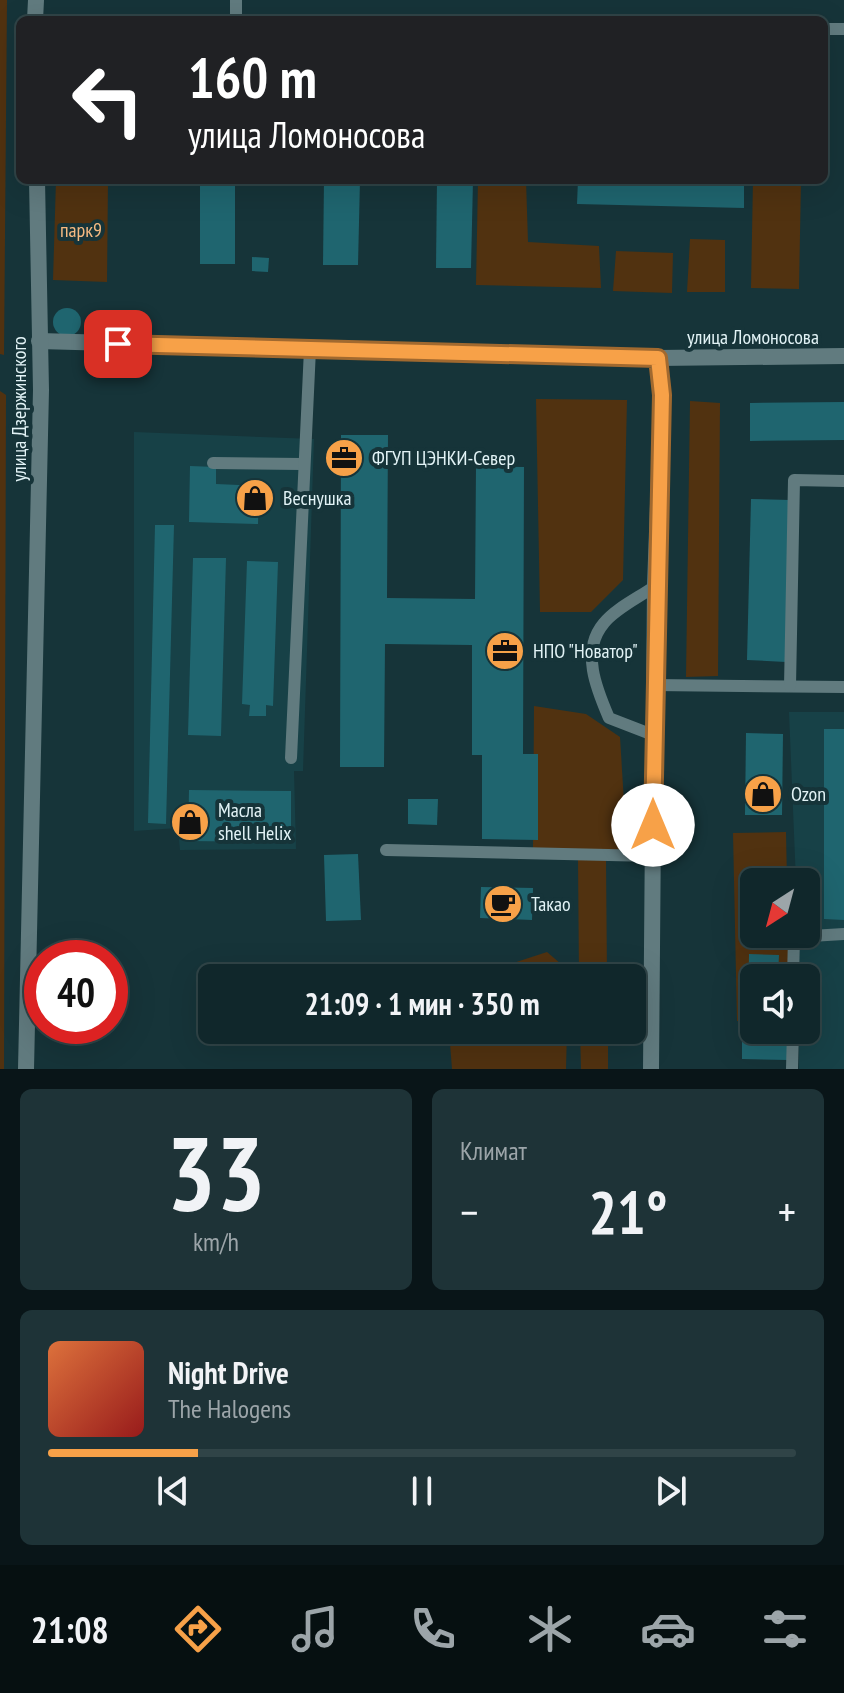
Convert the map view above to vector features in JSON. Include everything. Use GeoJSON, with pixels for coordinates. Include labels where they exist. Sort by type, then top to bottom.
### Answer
{"type":"FeatureCollection","features":[{"type":"Feature","properties":{"kind":"street","name":"улица Дзержинского"},"geometry":{"type":"LineString","coordinates":[[26,1069],[39,341],[37,184]]}},
{"type":"Feature","properties":{"kind":"street","name":"улица Ломоносова"},"geometry":{"type":"LineString","coordinates":[[39,341],[658,358],[844,356]]}},
{"type":"Feature","properties":{"kind":"street"},"geometry":{"type":"LineString","coordinates":[[651,1069],[655,586],[662,395],[658,358]]}},
{"type":"Feature","properties":{"kind":"lane"},"geometry":{"type":"LineString","coordinates":[[291,758],[302,464],[310,349]]}},
{"type":"Feature","properties":{"kind":"lane"},"geometry":{"type":"LineString","coordinates":[[213,463],[302,464]]}},
{"type":"Feature","properties":{"kind":"lane"},"geometry":{"type":"LineString","coordinates":[[790,686],[794,480],[844,481]]}},
{"type":"Feature","properties":{"kind":"lane"},"geometry":{"type":"LineString","coordinates":[[653,735],[609,718],[594,684],[593,668],[594,643],[604,623],[655,586]]}},
{"type":"Feature","properties":{"kind":"lane"},"geometry":{"type":"LineString","coordinates":[[654,685],[844,687]]}},
{"type":"Feature","properties":{"kind":"lane"},"geometry":{"type":"LineString","coordinates":[[386,850],[653,856]]}},
{"type":"Feature","properties":{"kind":"lane"},"geometry":{"type":"LineString","coordinates":[[793,964],[794,937],[844,934]]}},
{"type":"Feature","properties":{"kind":"lane"},"geometry":{"type":"LineString","coordinates":[[792,1069],[793,1044]]}},
{"type":"Feature","properties":{"kind":"shaded area"},"geometry":{"type":"Polygon","coordinates":[[[134,432],[314,439],[303,771],[294,771],[296,849],[180,850],[178,828],[134,831],[134,432]]]}},
{"type":"Feature","properties":{"kind":"shaded area"},"geometry":{"type":"Polygon","coordinates":[[[789,712],[844,712],[844,1069],[799,1069],[799,1044],[820,1044],[820,964],[798,964],[798,948],[820,948],[820,868],[795,868],[789,712]]]}},
{"type":"Feature","properties":{"kind":"green space"},"geometry":{"type":"Polygon","coordinates":[[[0,0],[7,0],[4,355],[0,354],[0,0]]]}},
{"type":"Feature","properties":{"kind":"green space","name":"парк9"},"geometry":{"type":"Polygon","coordinates":[[[56,184],[108,184],[107,282],[53,280],[56,184]]]}},
{"type":"Feature","properties":{"kind":"green space"},"geometry":{"type":"Polygon","coordinates":[[[478,184],[526,184],[528,242],[599,246],[601,288],[476,285],[478,184]]]}},
{"type":"Feature","properties":{"kind":"green space"},"geometry":{"type":"Polygon","coordinates":[[[753,184],[801,184],[799,289],[751,288],[753,184]]]}},
{"type":"Feature","properties":{"kind":"green space"},"geometry":{"type":"Polygon","coordinates":[[[690,239],[725,240],[725,292],[687,292],[690,239]]]}},
{"type":"Feature","properties":{"kind":"green space"},"geometry":{"type":"Polygon","coordinates":[[[616,251],[673,253],[672,293],[613,291],[616,251]]]}},
{"type":"Feature","properties":{"kind":"green space"},"geometry":{"type":"Polygon","coordinates":[[[0,391],[6,395],[4,1069],[0,1069],[0,391]]]}},
{"type":"Feature","properties":{"kind":"green space"},"geometry":{"type":"Polygon","coordinates":[[[536,399],[627,400],[623,580],[591,612],[540,612],[536,399]]]}},
{"type":"Feature","properties":{"kind":"green space"},"geometry":{"type":"Polygon","coordinates":[[[690,401],[720,403],[718,676],[686,677],[690,401]]]}},
{"type":"Feature","properties":{"kind":"green space"},"geometry":{"type":"Polygon","coordinates":[[[534,706],[586,714],[620,737],[627,851],[533,849],[534,706]]]}},
{"type":"Feature","properties":{"kind":"green space"},"geometry":{"type":"Polygon","coordinates":[[[786,832],[787,868],[740,868],[740,948],[788,948],[789,964],[740,964],[740,1021],[737,1021],[733,833],[786,832]]]}},
{"type":"Feature","properties":{"kind":"green space"},"geometry":{"type":"Polygon","coordinates":[[[578,859],[606,859],[607,964],[579,964],[578,859]]]}},
{"type":"Feature","properties":{"kind":"green space"},"geometry":{"type":"Polygon","coordinates":[[[547,952],[561,964],[510,964],[547,952]]]}},
{"type":"Feature","properties":{"kind":"green space"},"geometry":{"type":"Polygon","coordinates":[[[450,1044],[567,1044],[566,1069],[452,1069],[450,1044]]]}},
{"type":"Feature","properties":{"kind":"green space"},"geometry":{"type":"Polygon","coordinates":[[[580,1044],[608,1044],[608,1069],[581,1069],[580,1044]]]}},
{"type":"Feature","properties":{"kind":"building"},"geometry":{"type":"Polygon","coordinates":[[[200,184],[235,184],[235,264],[200,264],[200,184]]]}},
{"type":"Feature","properties":{"kind":"building"},"geometry":{"type":"Polygon","coordinates":[[[324,184],[360,184],[358,265],[323,265],[324,184]]]}},
{"type":"Feature","properties":{"kind":"building"},"geometry":{"type":"Polygon","coordinates":[[[437,184],[473,184],[471,268],[436,268],[437,184]]]}},
{"type":"Feature","properties":{"kind":"building"},"geometry":{"type":"Polygon","coordinates":[[[578,184],[744,184],[744,208],[577,204],[578,184]]]}},
{"type":"Feature","properties":{"kind":"building"},"geometry":{"type":"Polygon","coordinates":[[[252,257],[269,258],[268,272],[252,271],[252,257]]]}},
{"type":"Feature","properties":{"kind":"building"},"geometry":{"type":"Polygon","coordinates":[[[67,308],[77,312],[81,322],[77,332],[67,336],[57,332],[53,322],[57,312],[67,308]]]}},
{"type":"Feature","properties":{"kind":"building"},"geometry":{"type":"Polygon","coordinates":[[[844,402],[844,440],[750,441],[750,403],[844,402]]]}},
{"type":"Feature","properties":{"kind":"building"},"geometry":{"type":"Polygon","coordinates":[[[341,435],[388,435],[387,598],[475,599],[476,466],[524,467],[523,754],[538,754],[538,840],[482,839],[482,755],[472,755],[472,645],[385,644],[384,767],[340,767],[341,435]]]}},
{"type":"Feature","properties":{"kind":"building"},"geometry":{"type":"Polygon","coordinates":[[[190,466],[216,467],[216,484],[259,486],[258,524],[189,522],[190,466]]]}},
{"type":"Feature","properties":{"kind":"building"},"geometry":{"type":"Polygon","coordinates":[[[751,499],[790,500],[786,662],[747,660],[751,499]]]}},
{"type":"Feature","properties":{"kind":"building"},"geometry":{"type":"Polygon","coordinates":[[[155,525],[174,525],[166,824],[148,823],[155,525]]]}},
{"type":"Feature","properties":{"kind":"building"},"geometry":{"type":"Polygon","coordinates":[[[193,558],[226,558],[221,736],[188,735],[193,558]]]}},
{"type":"Feature","properties":{"kind":"building"},"geometry":{"type":"Polygon","coordinates":[[[247,561],[278,562],[273,706],[266,705],[266,716],[249,716],[250,705],[242,704],[247,561]]]}},
{"type":"Feature","properties":{"kind":"building"},"geometry":{"type":"Polygon","coordinates":[[[824,729],[844,729],[844,920],[824,919],[824,729]]]}},
{"type":"Feature","properties":{"kind":"building"},"geometry":{"type":"Polygon","coordinates":[[[746,733],[783,734],[782,815],[745,815],[746,733]]]}},
{"type":"Feature","properties":{"kind":"building"},"geometry":{"type":"Polygon","coordinates":[[[189,790],[291,791],[291,842],[188,841],[189,790]]]}},
{"type":"Feature","properties":{"kind":"building"},"geometry":{"type":"Polygon","coordinates":[[[408,799],[438,799],[437,825],[408,824],[408,799]]]}},
{"type":"Feature","properties":{"kind":"building"},"geometry":{"type":"Polygon","coordinates":[[[358,854],[361,920],[326,921],[324,855],[358,854]]]}},
{"type":"Feature","properties":{"kind":"building"},"geometry":{"type":"Polygon","coordinates":[[[481,887],[533,888],[532,920],[480,918],[481,887]]]}},
{"type":"Feature","properties":{"kind":"building"},"geometry":{"type":"Polygon","coordinates":[[[749,954],[779,955],[779,964],[749,964],[749,954]]]}},
{"type":"Feature","properties":{"kind":"building"},"geometry":{"type":"Polygon","coordinates":[[[742,1044],[790,1044],[789,1060],[742,1059],[742,1044]]]}},
{"type":"Feature","properties":{"kind":"place","name":"ФГУП ЦЭНКИ-Север"},"geometry":{"type":"Point","coordinates":[344,458]}},
{"type":"Feature","properties":{"kind":"place","name":"Веснушка"},"geometry":{"type":"Point","coordinates":[255,498]}},
{"type":"Feature","properties":{"kind":"place","name":"НПО \"Новатор\""},"geometry":{"type":"Point","coordinates":[505,651]}},
{"type":"Feature","properties":{"kind":"place","name":"Ozon"},"geometry":{"type":"Point","coordinates":[763,794]}},
{"type":"Feature","properties":{"kind":"place","name":"Масла shell Helix"},"geometry":{"type":"Point","coordinates":[190,822]}},
{"type":"Feature","properties":{"kind":"place","name":"Такао"},"geometry":{"type":"Point","coordinates":[503,904]}},
{"type":"Feature","properties":{"kind":"route"},"geometry":{"type":"LineString","coordinates":[[118,344],[658,358],[662,395],[655,586],[653,825]]}}]}
